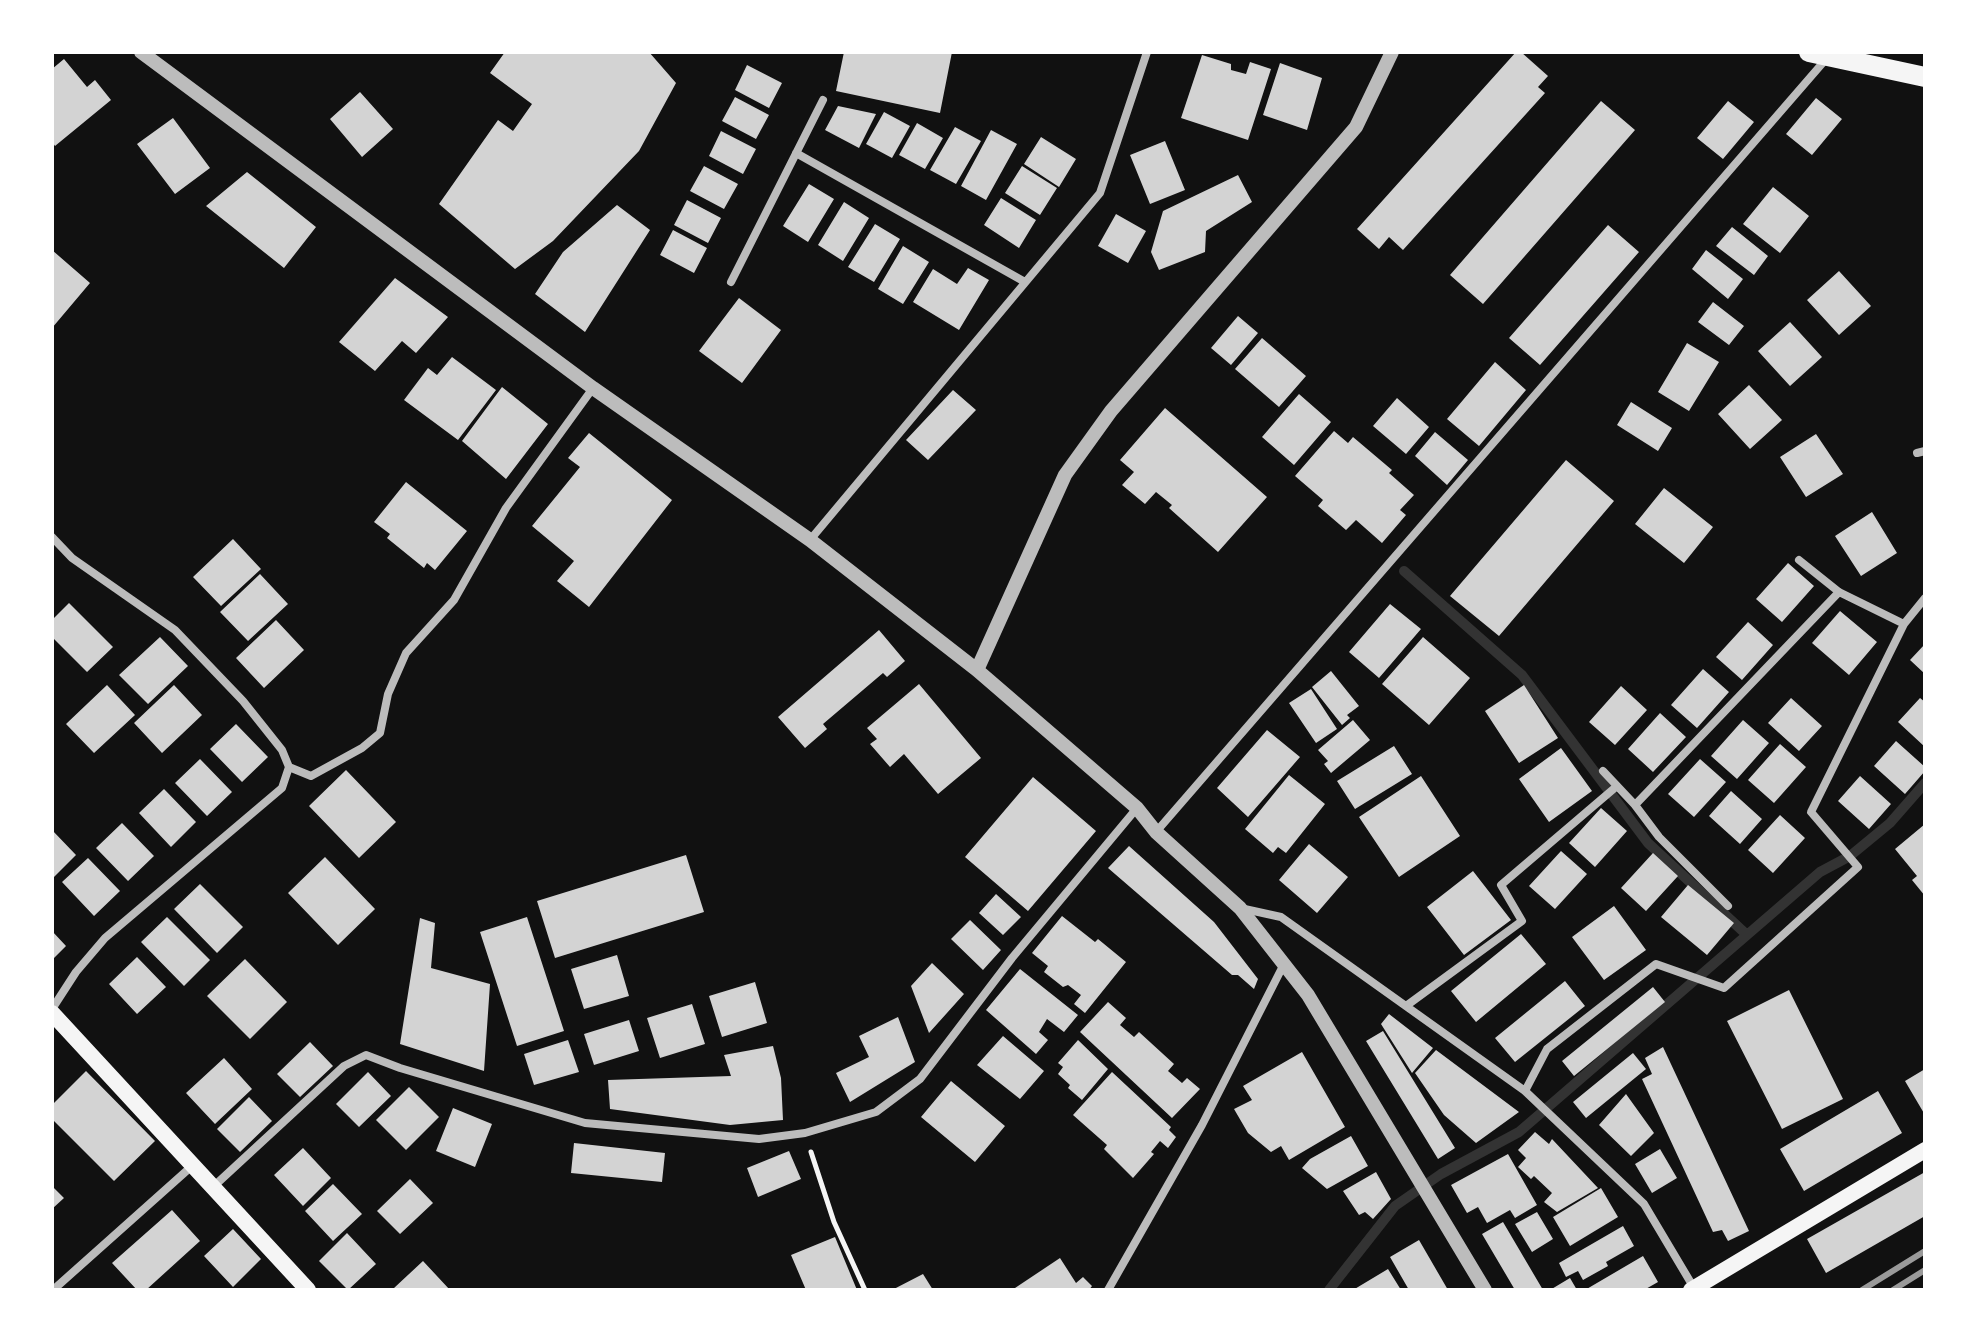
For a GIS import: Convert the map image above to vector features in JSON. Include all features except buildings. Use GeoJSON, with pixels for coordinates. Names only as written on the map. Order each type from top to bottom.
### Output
{"type":"FeatureCollection","features":[{"type":"Feature","properties":{"kind":"main road"},"geometry":{"type":"LineString","coordinates":[[1823,53],[1925,77]]}},
{"type":"Feature","properties":{"kind":"main road"},"geometry":{"type":"LineString","coordinates":[[52,1011],[308,1290]]}},
{"type":"Feature","properties":{"kind":"main road"},"geometry":{"type":"LineString","coordinates":[[1693,1289],[1925,1150]]}},
{"type":"Feature","properties":{"kind":"street"},"geometry":{"type":"LineString","coordinates":[[141,52],[593,388],[810,540],[977,670],[1137,808],[1156,832],[1240,908],[1308,995],[1485,1290]]}},
{"type":"Feature","properties":{"kind":"street"},"geometry":{"type":"LineString","coordinates":[[810,540],[1100,193],[1147,52]]}},
{"type":"Feature","properties":{"kind":"street"},"geometry":{"type":"LineString","coordinates":[[977,670],[1065,475],[1111,411],[1356,127],[1392,52]]}},
{"type":"Feature","properties":{"kind":"street"},"geometry":{"type":"LineString","coordinates":[[1156,832],[1823,53]]}},
{"type":"Feature","properties":{"kind":"street"},"geometry":{"type":"LineString","coordinates":[[731,282],[823,100]]}},
{"type":"Feature","properties":{"kind":"street"},"geometry":{"type":"LineString","coordinates":[[796,153],[1025,282]]}},
{"type":"Feature","properties":{"kind":"street"},"geometry":{"type":"LineString","coordinates":[[289,767],[311,776],[362,748],[380,733],[388,694],[406,653],[454,600],[506,508],[593,388]]}},
{"type":"Feature","properties":{"kind":"street"},"geometry":{"type":"LineString","coordinates":[[52,537],[72,558],[185,640],[243,701],[282,750],[289,767],[282,788],[105,938],[76,972],[52,1011]]}},
{"type":"Feature","properties":{"kind":"street"},"geometry":{"type":"LineString","coordinates":[[1799,560],[1839,592],[1904,624]]}},
{"type":"Feature","properties":{"kind":"street"},"geometry":{"type":"LineString","coordinates":[[1635,805],[1839,592]]}},
{"type":"Feature","properties":{"kind":"street"},"geometry":{"type":"LineString","coordinates":[[1525,1091],[1547,1049],[1656,964],[1724,988],[1858,867],[1811,812],[1904,624],[1925,598]]}},
{"type":"Feature","properties":{"kind":"street"},"geometry":{"type":"LineString","coordinates":[[1603,771],[1635,805],[1659,837],[1728,906]]}},
{"type":"Feature","properties":{"kind":"street"},"geometry":{"type":"LineString","coordinates":[[1406,1006],[1522,921],[1501,885],[1617,786]]}},
{"type":"Feature","properties":{"kind":"street"},"geometry":{"type":"LineString","coordinates":[[212,1187],[344,1066],[366,1055],[585,1123],[759,1139],[805,1133],[876,1112],[920,1079],[1012,958],[1137,808]]}},
{"type":"Feature","properties":{"kind":"street"},"geometry":{"type":"LineString","coordinates":[[1240,908],[1281,917],[1525,1091],[1644,1204],[1693,1289]]}},
{"type":"Feature","properties":{"kind":"street"},"geometry":{"type":"LineString","coordinates":[[1108,1290],[1202,1125],[1284,964]]}},
{"type":"Feature","properties":{"kind":"street"},"geometry":{"type":"LineString","coordinates":[[53,1290],[192,1166]]}},
{"type":"Feature","properties":{"kind":"path"},"geometry":{"type":"LineString","coordinates":[[805,1133],[834,1222],[865,1290]]}},
{"type":"Feature","properties":{"kind":"waterway"},"geometry":{"type":"LineString","coordinates":[[1329,1290],[1395,1206],[1441,1174],[1519,1132],[1747,935],[1648,843],[1522,675],[1404,571]]}},
{"type":"Feature","properties":{"kind":"waterway"},"geometry":{"type":"LineString","coordinates":[[1747,935],[1820,872],[1850,856],[1890,823],[1925,783]]}},
{"type":"Feature","properties":{"kind":"railway"},"geometry":{"type":"LineString","coordinates":[[1862,1290],[1925,1251]]}},
{"type":"Feature","properties":{"kind":"railway"},"geometry":{"type":"LineString","coordinates":[[1893,1290],[1925,1270]]}}]}
